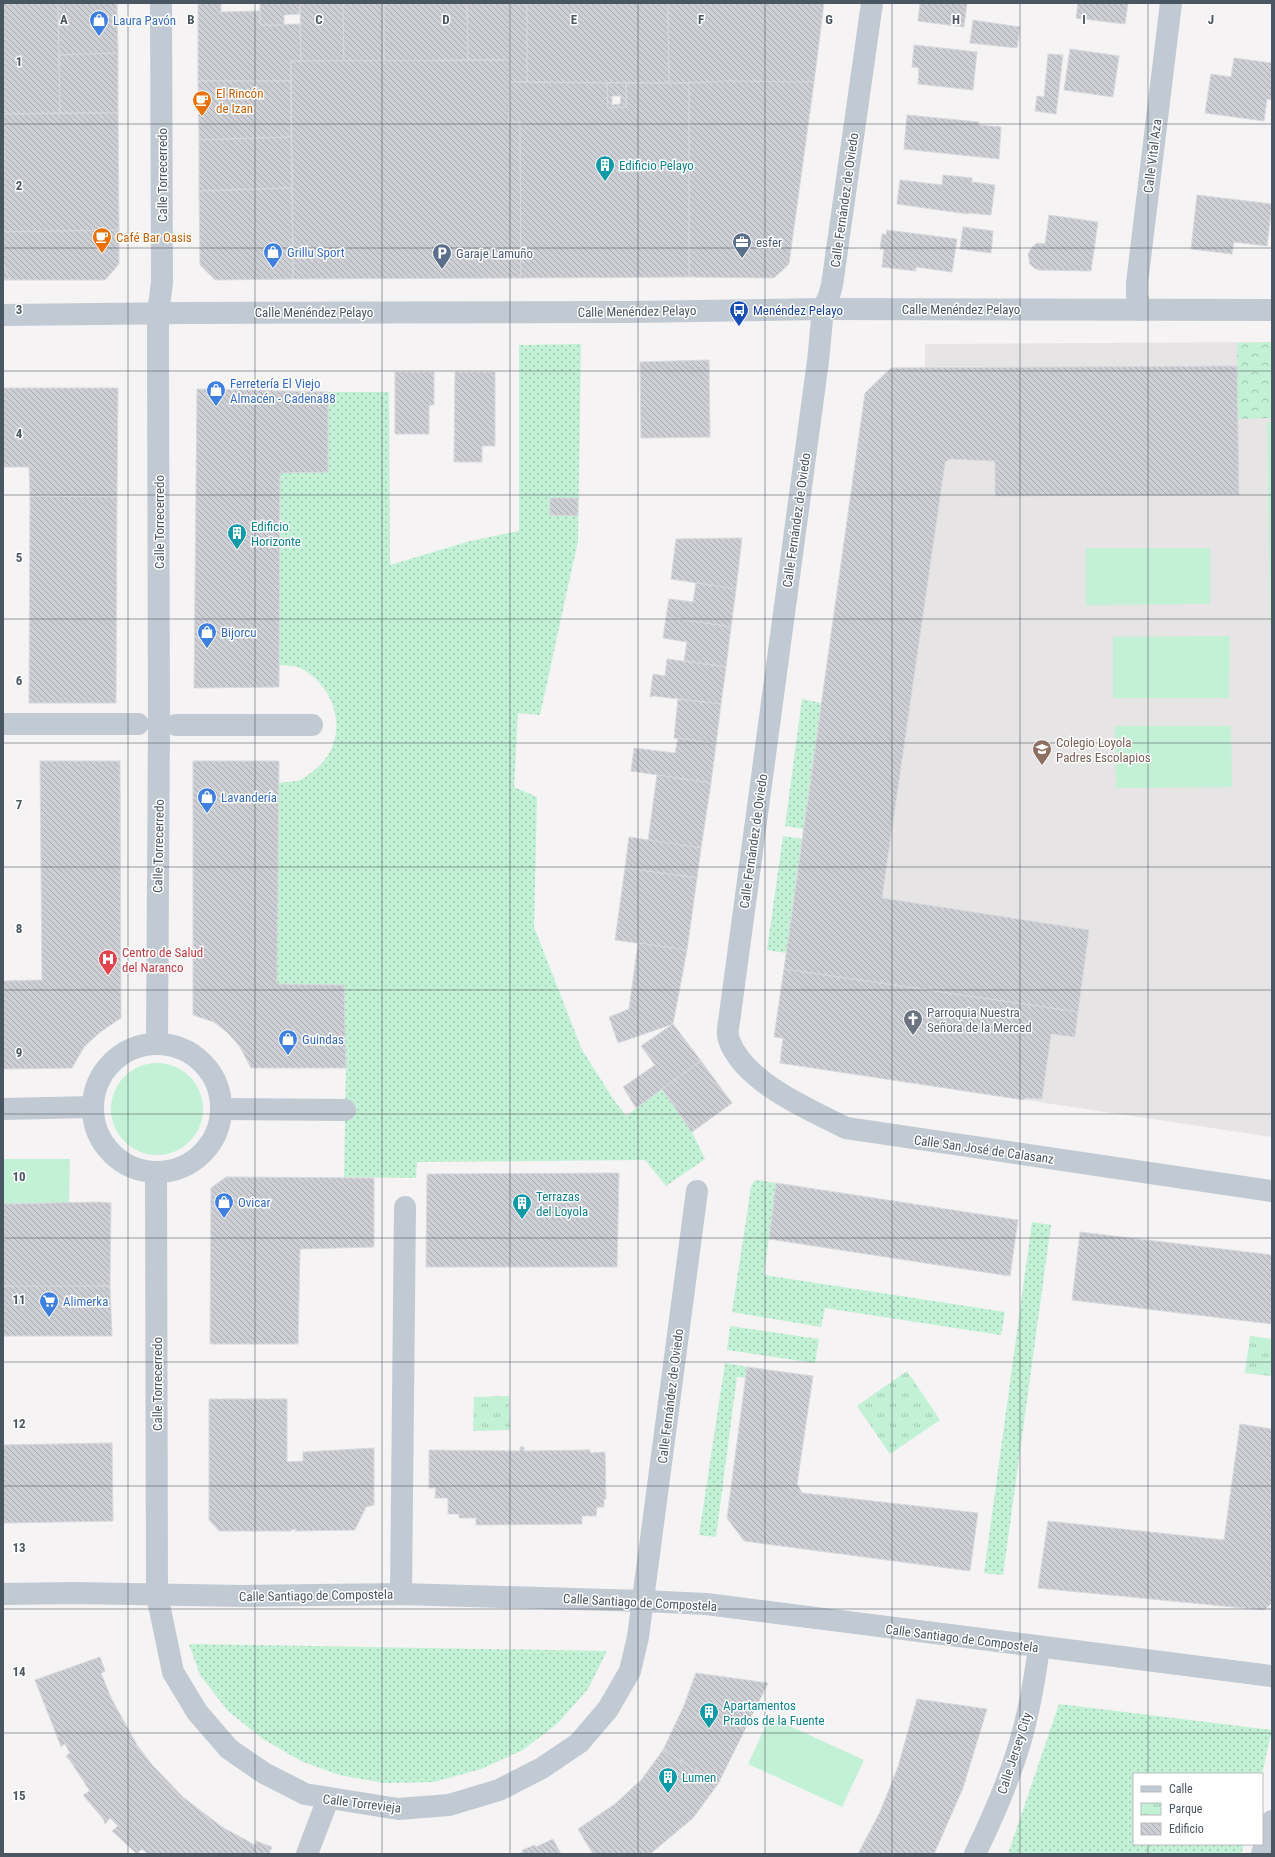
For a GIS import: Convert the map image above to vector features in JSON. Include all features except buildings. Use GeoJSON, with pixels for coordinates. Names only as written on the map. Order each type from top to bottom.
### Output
{"type":"FeatureCollection","features":[{"type":"Feature","properties":{"kind":"street","name":"Calle Torrecerredo"},"geometry":{"type":"LineString","coordinates":[[157,1042],[159,733],[158,314],[162,282],[161,3]]}},
{"type":"Feature","properties":{"kind":"street","name":"Calle Fernández de Oviedo"},"geometry":{"type":"LineString","coordinates":[[728,1038],[817,367],[823,309],[832,285],[872,3]]}},
{"type":"Feature","properties":{"kind":"street","name":"Calle Vital Aza"},"geometry":{"type":"LineString","coordinates":[[1141,310],[1137,296],[1137,283],[1171,3]]}},
{"type":"Feature","properties":{"kind":"street","name":"Calle Menéndez Pelayo"},"geometry":{"type":"LineString","coordinates":[[3,315],[631,312],[823,309],[1272,310]]}},
{"type":"Feature","properties":{"kind":"street"},"geometry":{"type":"LineString","coordinates":[[3,724],[138,724]]}},
{"type":"Feature","properties":{"kind":"street"},"geometry":{"type":"LineString","coordinates":[[176,725],[312,725]]}},
{"type":"Feature","properties":{"kind":"street","name":"Calle San José de Calasanz"},"geometry":{"type":"LineString","coordinates":[[728,1038],[739,1058],[760,1079],[784,1095],[846,1128],[1272,1191]]}},
{"type":"Feature","properties":{"kind":"street"},"geometry":{"type":"LineString","coordinates":[[157,1042],[177,1046],[196,1056],[210,1071],[219,1089],[222,1109],[218,1128],[208,1146],[194,1161],[176,1170],[156,1173],[136,1169],[118,1159],[104,1145],[95,1127],[92,1107],[95,1088],[104,1070],[119,1055],[137,1046],[157,1042]]}},
{"type":"Feature","properties":{"kind":"street"},"geometry":{"type":"LineString","coordinates":[[3,1109],[92,1107]]}},
{"type":"Feature","properties":{"kind":"street"},"geometry":{"type":"LineString","coordinates":[[222,1109],[345,1110]]}},
{"type":"Feature","properties":{"kind":"street","name":"Calle Torrecerredo"},"geometry":{"type":"LineString","coordinates":[[156,1173],[156,1595]]}},
{"type":"Feature","properties":{"kind":"street","name":"Calle Fernández de Oviedo"},"geometry":{"type":"LineString","coordinates":[[643,1601],[697,1191]]}},
{"type":"Feature","properties":{"kind":"street"},"geometry":{"type":"LineString","coordinates":[[401,1594],[405,1207]]}},
{"type":"Feature","properties":{"kind":"street","name":"Calle Santiago de Compostela"},"geometry":{"type":"LineString","coordinates":[[3,1594],[244,1596],[401,1594],[706,1604],[1039,1648],[1272,1676]]}},
{"type":"Feature","properties":{"kind":"street","name":"Calle Torrevieja"},"geometry":{"type":"LineString","coordinates":[[156,1595],[173,1672],[197,1712],[228,1749],[258,1769],[304,1794],[398,1809],[448,1804],[499,1790],[542,1768],[579,1743],[608,1709],[630,1671],[638,1637],[643,1601]]}},
{"type":"Feature","properties":{"kind":"street","name":"Calle Jersey City"},"geometry":{"type":"LineString","coordinates":[[975,1854],[1002,1794],[1016,1755],[1028,1712],[1039,1648]]}},
{"type":"Feature","properties":{"kind":"street"},"geometry":{"type":"LineString","coordinates":[[307,1854],[328,1799]]}},
{"type":"Feature","properties":{"kind":"street"},"geometry":{"type":"LineString","coordinates":[[1262,1854],[1272,1821]]}},
{"type":"Feature","properties":{"kind":"shaded area","name":"Colegio Loyola Padres Escolapios"},"geometry":{"type":"Polygon","coordinates":[[[1272,342],[1272,1137],[780,1063],[783,1039],[774,1037],[865,393],[891,368],[925,368],[925,344],[1272,342]]]}},
{"type":"Feature","properties":{"kind":"green space"},"geometry":{"type":"Polygon","coordinates":[[[1272,342],[1272,418],[1238,419],[1237,343],[1272,342]]]}},
{"type":"Feature","properties":{"kind":"green space"},"geometry":{"type":"Polygon","coordinates":[[[581,344],[578,541],[540,715],[518,713],[514,787],[537,797],[534,927],[582,1050],[626,1116],[662,1089],[692,1132],[705,1159],[666,1186],[645,1160],[417,1162],[416,1178],[344,1177],[346,1068],[344,985],[277,984],[278,783],[300,780],[310,774],[322,763],[330,751],[335,738],[336,725],[335,711],[330,698],[322,686],[312,676],[298,667],[279,665],[280,473],[328,472],[328,392],[389,392],[390,565],[470,541],[519,531],[519,345],[581,344]]]}},
{"type":"Feature","properties":{"kind":"green space"},"geometry":{"type":"Polygon","coordinates":[[[1267,422],[1272,422],[1272,623],[1270,623],[1267,422]]]}},
{"type":"Feature","properties":{"kind":"green space"},"geometry":{"type":"Polygon","coordinates":[[[1086,548],[1210,548],[1210,604],[1086,605],[1086,548]]]}},
{"type":"Feature","properties":{"kind":"green space"},"geometry":{"type":"Polygon","coordinates":[[[1230,636],[1229,698],[1113,698],[1113,637],[1230,636]]]}},
{"type":"Feature","properties":{"kind":"green space"},"geometry":{"type":"Polygon","coordinates":[[[802,699],[821,703],[804,829],[785,826],[802,699]]]}},
{"type":"Feature","properties":{"kind":"green space"},"geometry":{"type":"Polygon","coordinates":[[[1115,726],[1231,726],[1232,787],[1116,788],[1115,726]]]}},
{"type":"Feature","properties":{"kind":"green space"},"geometry":{"type":"Polygon","coordinates":[[[783,836],[802,839],[786,953],[767,950],[783,836]]]}},
{"type":"Feature","properties":{"kind":"green space"},"geometry":{"type":"Polygon","coordinates":[[[157,1063],[175,1067],[189,1077],[199,1091],[203,1109],[199,1127],[189,1141],[175,1151],[157,1155],[139,1151],[125,1141],[115,1127],[111,1109],[115,1091],[125,1077],[139,1067],[157,1063]]]}},
{"type":"Feature","properties":{"kind":"green space"},"geometry":{"type":"Polygon","coordinates":[[[3,1159],[70,1159],[69,1203],[3,1204],[3,1159]]]}},
{"type":"Feature","properties":{"kind":"green space"},"geometry":{"type":"Polygon","coordinates":[[[757,1180],[776,1183],[764,1275],[1005,1312],[1001,1335],[825,1308],[821,1327],[732,1312],[751,1187],[754,1181],[757,1180]]]}},
{"type":"Feature","properties":{"kind":"green space"},"geometry":{"type":"Polygon","coordinates":[[[1032,1222],[1051,1225],[1003,1575],[984,1573],[1032,1222]]]}},
{"type":"Feature","properties":{"kind":"green space"},"geometry":{"type":"Polygon","coordinates":[[[730,1326],[819,1339],[815,1363],[727,1350],[730,1326]]]}},
{"type":"Feature","properties":{"kind":"green space"},"geometry":{"type":"Polygon","coordinates":[[[1250,1336],[1272,1339],[1272,1376],[1245,1373],[1250,1336]]]}},
{"type":"Feature","properties":{"kind":"green space"},"geometry":{"type":"Polygon","coordinates":[[[725,1363],[747,1367],[746,1378],[737,1377],[716,1537],[699,1535],[725,1363]]]}},
{"type":"Feature","properties":{"kind":"green space"},"geometry":{"type":"Polygon","coordinates":[[[907,1371],[940,1420],[890,1454],[857,1406],[907,1371]]]}},
{"type":"Feature","properties":{"kind":"green space"},"geometry":{"type":"Polygon","coordinates":[[[509,1396],[510,1430],[473,1431],[474,1397],[509,1396]]]}},
{"type":"Feature","properties":{"kind":"green space"},"geometry":{"type":"Polygon","coordinates":[[[189,1644],[607,1651],[588,1689],[558,1723],[523,1750],[481,1769],[434,1782],[384,1783],[339,1775],[301,1761],[263,1739],[228,1711],[200,1675],[189,1644]]]}},
{"type":"Feature","properties":{"kind":"green space"},"geometry":{"type":"Polygon","coordinates":[[[1059,1704],[1272,1730],[1262,1773],[1133,1773],[1133,1845],[1244,1845],[1241,1854],[1008,1854],[1059,1704]]]}},
{"type":"Feature","properties":{"kind":"green space"},"geometry":{"type":"Polygon","coordinates":[[[770,1717],[864,1760],[842,1807],[748,1764],[770,1717]]]}},
{"type":"Feature","properties":{"kind":"place","name":"Laura Pavón"},"geometry":{"type":"Point","coordinates":[99,37]}},
{"type":"Feature","properties":{"kind":"place","name":"El Rincón de Izan"},"geometry":{"type":"Point","coordinates":[202,117]}},
{"type":"Feature","properties":{"kind":"place","name":"Edificio Pelayo"},"geometry":{"type":"Point","coordinates":[605,182]}},
{"type":"Feature","properties":{"kind":"place","name":"Café Bar Oasis"},"geometry":{"type":"Point","coordinates":[102,254]}},
{"type":"Feature","properties":{"kind":"place","name":"esfer"},"geometry":{"type":"Point","coordinates":[742,259]}},
{"type":"Feature","properties":{"kind":"place","name":"Grillu Sport"},"geometry":{"type":"Point","coordinates":[273,269]}},
{"type":"Feature","properties":{"kind":"place","name":"Garaje Lamuño"},"geometry":{"type":"Point","coordinates":[442,270]}},
{"type":"Feature","properties":{"kind":"place","name":"Menéndez Pelayo"},"geometry":{"type":"Point","coordinates":[739,327]}},
{"type":"Feature","properties":{"kind":"place","name":"Ferretería El Viejo Almacén - Cadena88"},"geometry":{"type":"Point","coordinates":[216,407]}},
{"type":"Feature","properties":{"kind":"place","name":"Edificio Horizonte"},"geometry":{"type":"Point","coordinates":[237,550]}},
{"type":"Feature","properties":{"kind":"place","name":"Bijorcu"},"geometry":{"type":"Point","coordinates":[207,649]}},
{"type":"Feature","properties":{"kind":"place","name":"Colegio Loyola Padres Escolapios"},"geometry":{"type":"Point","coordinates":[1042,766]}},
{"type":"Feature","properties":{"kind":"place","name":"Lavandería"},"geometry":{"type":"Point","coordinates":[207,814]}},
{"type":"Feature","properties":{"kind":"place","name":"Centro de Salud del Naranco"},"geometry":{"type":"Point","coordinates":[108,976]}},
{"type":"Feature","properties":{"kind":"place","name":"Parroquia Nuestra Señora de la Merced"},"geometry":{"type":"Point","coordinates":[913,1036]}},
{"type":"Feature","properties":{"kind":"place","name":"Guindas"},"geometry":{"type":"Point","coordinates":[288,1056]}},
{"type":"Feature","properties":{"kind":"place","name":"Ovicar"},"geometry":{"type":"Point","coordinates":[224,1219]}},
{"type":"Feature","properties":{"kind":"place","name":"Terrazas del Loyola"},"geometry":{"type":"Point","coordinates":[522,1220]}},
{"type":"Feature","properties":{"kind":"place","name":"Alimerka"},"geometry":{"type":"Point","coordinates":[49,1318]}},
{"type":"Feature","properties":{"kind":"place","name":"Apartamentos Prados de la Fuente"},"geometry":{"type":"Point","coordinates":[709,1729]}},
{"type":"Feature","properties":{"kind":"place","name":"Lumen"},"geometry":{"type":"Point","coordinates":[668,1794]}}]}
